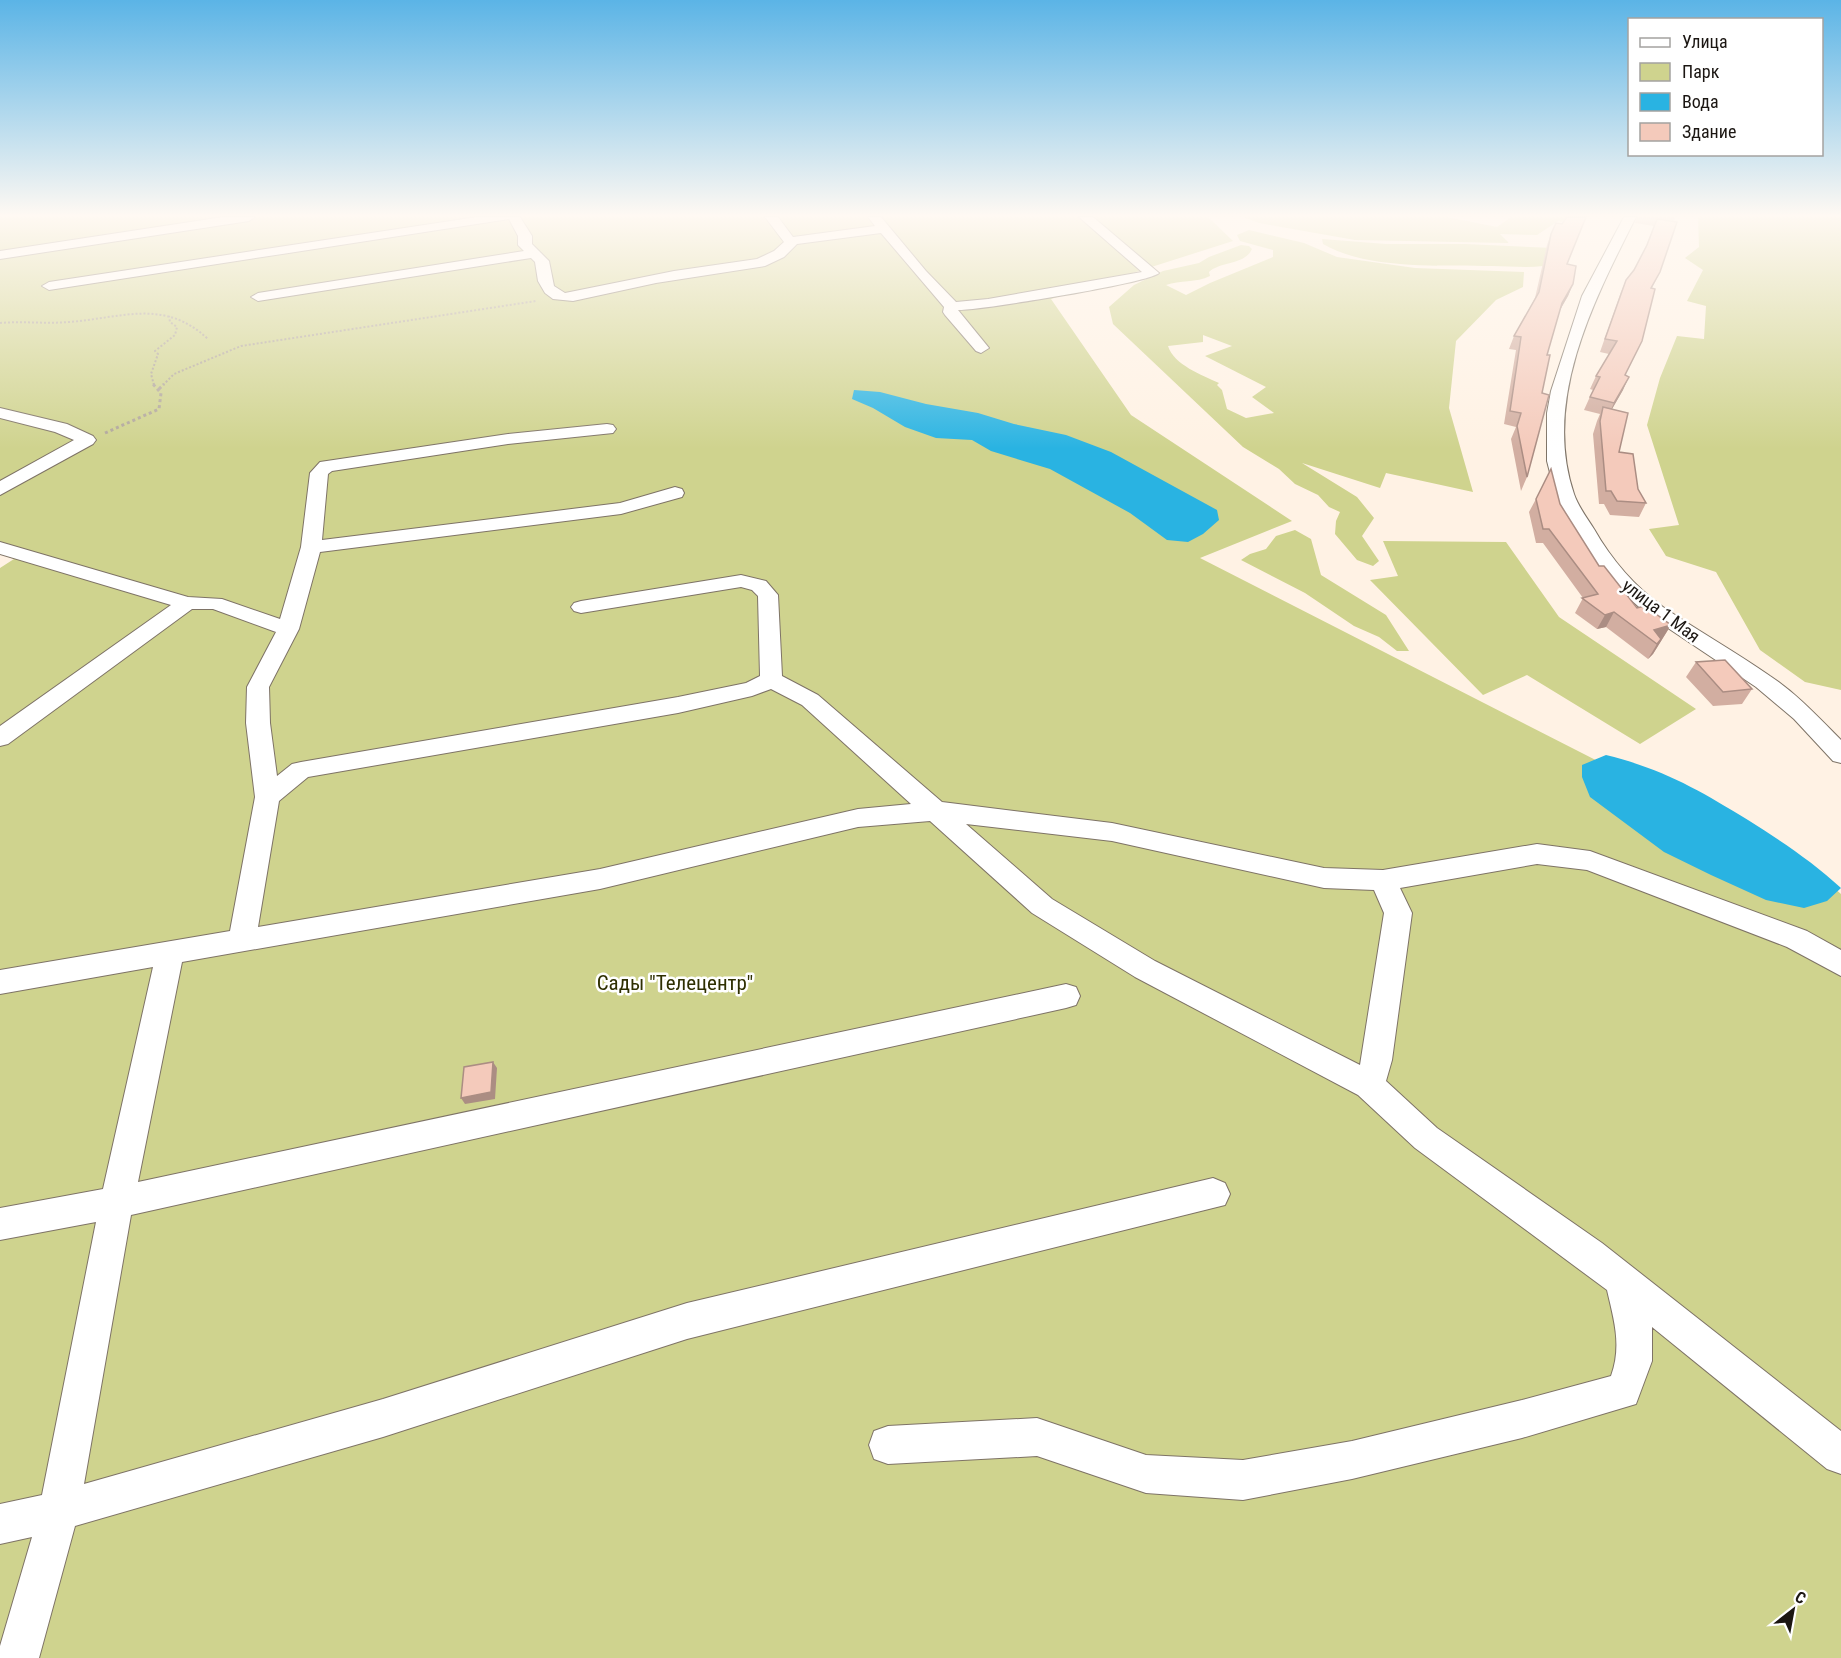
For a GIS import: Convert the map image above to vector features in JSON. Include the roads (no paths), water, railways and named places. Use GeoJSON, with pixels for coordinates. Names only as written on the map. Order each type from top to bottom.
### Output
{"type":"FeatureCollection","features":[{"type":"Feature","properties":{"kind":"street"},"geometry":{"type":"LineString","coordinates":[[258,297],[274,294]]}},
{"type":"Feature","properties":{"kind":"street"},"geometry":{"type":"LineString","coordinates":[[555,294],[570,297],[581,294]]}},
{"type":"Feature","properties":{"kind":"street"},"geometry":{"type":"LineString","coordinates":[[939,294],[952,306],[972,306],[1032,294]]}},
{"type":"Feature","properties":{"kind":"street","name":"улица 1 Мая"},"geometry":{"type":"LineString","coordinates":[[1590,294],[1559,391],[1555,413],[1556,461],[1565,496],[1595,549],[1620,580],[1654,610],[1764,682],[1802,714],[1841,755]]}},
{"type":"Feature","properties":{"kind":"street"},"geometry":{"type":"LineString","coordinates":[[952,306],[950,312],[981,348]]}},
{"type":"Feature","properties":{"kind":"street"},"geometry":{"type":"LineString","coordinates":[[0,413],[61,428],[87,440],[0,489]]}},
{"type":"Feature","properties":{"kind":"street"},"geometry":{"type":"LineString","coordinates":[[242,941],[267,797],[258,723],[258,687],[288,629],[311,547],[319,473],[326,466],[507,439],[607,429]]}},
{"type":"Feature","properties":{"kind":"street"},"geometry":{"type":"LineString","coordinates":[[311,547],[621,508],[675,493]]}},
{"type":"Feature","properties":{"kind":"street"},"geometry":{"type":"LineString","coordinates":[[0,548],[187,603],[215,603],[288,629]]}},
{"type":"Feature","properties":{"kind":"street"},"geometry":{"type":"LineString","coordinates":[[581,607],[741,581],[759,585],[768,595],[771,680]]}},
{"type":"Feature","properties":{"kind":"street"},"geometry":{"type":"LineString","coordinates":[[0,738],[187,603]]}},
{"type":"Feature","properties":{"kind":"street"},"geometry":{"type":"LineString","coordinates":[[267,797],[301,770],[678,705],[752,689],[771,680]]}},
{"type":"Feature","properties":{"kind":"street"},"geometry":{"type":"LineString","coordinates":[[771,680],[810,700],[1042,906],[1145,969],[1369,1084],[1426,1138],[1590,1255],[1841,1455]]}},
{"type":"Feature","properties":{"kind":"street"},"geometry":{"type":"LineString","coordinates":[[0,982],[600,879],[858,818],[937,811],[1112,832],[1324,878],[1383,880],[1537,854],[1590,861],[1797,939],[1841,964]]}},
{"type":"Feature","properties":{"kind":"street"},"geometry":{"type":"LineString","coordinates":[[1369,1084],[1377,1060],[1398,914],[1383,880]]}},
{"type":"Feature","properties":{"kind":"street"},"geometry":{"type":"LineString","coordinates":[[18,1658],[59,1511],[117,1202],[170,954]]}},
{"type":"Feature","properties":{"kind":"street"},"geometry":{"type":"LineString","coordinates":[[0,1224],[117,1202],[1066,996]]}},
{"type":"Feature","properties":{"kind":"street"},"geometry":{"type":"LineString","coordinates":[[0,1524],[59,1511],[383,1418],[687,1321],[1213,1194]]}},
{"type":"Feature","properties":{"kind":"street"},"geometry":{"type":"LineString","coordinates":[[888,1445],[1037,1437],[1146,1474],[1243,1480],[1352,1460],[1522,1419],[1623,1391],[1634,1368],[1637,1341],[1622,1282]]}},
{"type":"Feature","properties":{"kind":"water"},"geometry":{"type":"Polygon","coordinates":[[[854,390],[880,392],[1066,435],[1111,452],[1217,510],[1219,520],[1203,534],[1188,542],[1167,540],[1130,513],[1050,469],[991,451],[972,440],[936,438],[905,427],[873,408],[852,399],[854,390]]]}},
{"type":"Feature","properties":{"kind":"water"},"geometry":{"type":"Polygon","coordinates":[[[1606,755],[1663,774],[1713,799],[1785,844],[1841,888],[1827,901],[1804,908],[1766,900],[1664,852],[1590,797],[1582,777],[1582,765],[1606,755]]]}},
{"type":"Feature","properties":{"kind":"park label","name":"Сады \"Телецентр\""},"geometry":{"type":"Point","coordinates":[675,983]}}]}
